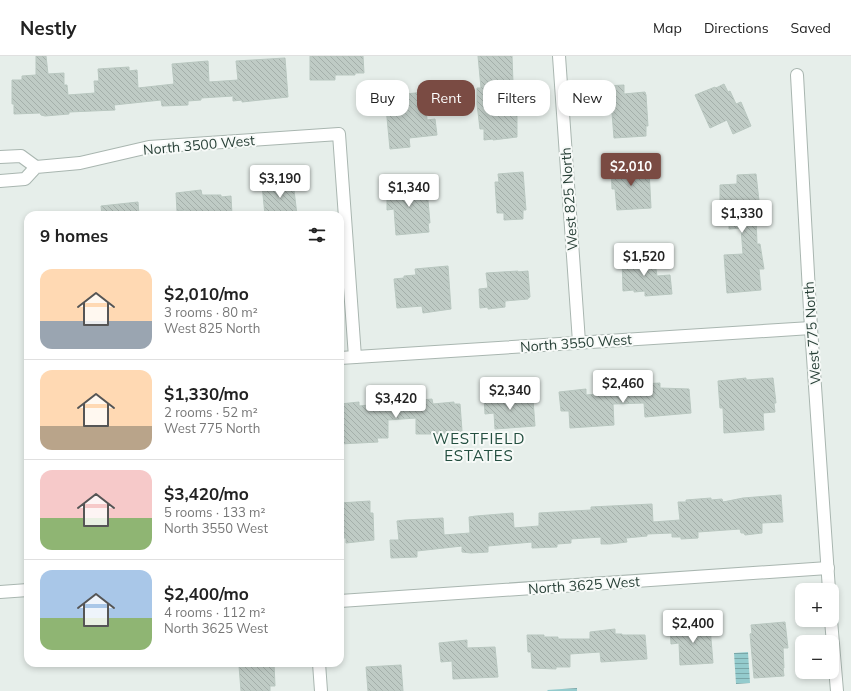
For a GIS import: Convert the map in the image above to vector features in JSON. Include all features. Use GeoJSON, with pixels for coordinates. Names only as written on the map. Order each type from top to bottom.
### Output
{"type":"FeatureCollection","features":[{"type":"Feature","properties":{"kind":"street","name":"West 825 North"},"geometry":{"type":"LineString","coordinates":[[559,56],[579,342]]}},
{"type":"Feature","properties":{"kind":"street","name":"West 775 North"},"geometry":{"type":"LineString","coordinates":[[796,75],[811,328],[829,583]]}},
{"type":"Feature","properties":{"kind":"street","name":"North 3500 West"},"geometry":{"type":"LineString","coordinates":[[36,167],[80,163],[149,147],[339,134],[355,357]]}},
{"type":"Feature","properties":{"kind":"street"},"geometry":{"type":"LineString","coordinates":[[0,157],[21,156],[36,167],[25,179],[0,180]]}},
{"type":"Feature","properties":{"kind":"street","name":"North 3550 West"},"geometry":{"type":"LineString","coordinates":[[344,358],[811,328]]}},
{"type":"Feature","properties":{"kind":"street","name":"North 3625 West"},"geometry":{"type":"LineString","coordinates":[[344,601],[828,568]]}},
{"type":"Feature","properties":{"kind":"street"},"geometry":{"type":"LineString","coordinates":[[0,592],[24,590]]}},
{"type":"Feature","properties":{"kind":"street"},"geometry":{"type":"LineString","coordinates":[[831,627],[836,691]]}},
{"type":"Feature","properties":{"kind":"street"},"geometry":{"type":"LineString","coordinates":[[319,667],[321,691]]}},
{"type":"Feature","properties":{"kind":"water"},"geometry":{"type":"Polygon","coordinates":[[[748,652],[750,683],[736,684],[734,653],[748,652]]]}},
{"type":"Feature","properties":{"kind":"water"},"geometry":{"type":"Polygon","coordinates":[[[577,688],[577,691],[547,690],[577,688]]]}},
{"type":"Feature","properties":{"kind":"building"},"geometry":{"type":"Polygon","coordinates":[[[36,56],[46,56],[48,74],[64,73],[64,85],[67,85],[68,95],[95,93],[94,81],[99,81],[98,69],[129,67],[129,71],[137,70],[138,88],[174,84],[172,64],[208,61],[209,82],[238,80],[236,61],[285,58],[288,97],[242,102],[242,100],[233,101],[233,96],[201,98],[201,100],[188,101],[188,105],[162,106],[161,100],[114,105],[115,110],[69,112],[69,114],[45,116],[41,115],[40,113],[14,114],[14,104],[12,104],[12,80],[22,80],[22,76],[36,75],[36,56]]]}},
{"type":"Feature","properties":{"kind":"building"},"geometry":{"type":"Polygon","coordinates":[[[310,56],[363,56],[364,73],[355,73],[355,75],[335,75],[335,80],[310,80],[310,56]]]}},
{"type":"Feature","properties":{"kind":"building"},"geometry":{"type":"Polygon","coordinates":[[[478,56],[512,56],[513,80],[483,80],[483,116],[517,116],[517,137],[484,140],[484,129],[480,129],[477,104],[477,88],[481,88],[478,56]]]}},
{"type":"Feature","properties":{"kind":"building"},"geometry":{"type":"Polygon","coordinates":[[[724,84],[728,92],[730,91],[736,104],[741,102],[751,126],[733,134],[727,120],[710,128],[695,95],[724,84]]]}},
{"type":"Feature","properties":{"kind":"building"},"geometry":{"type":"Polygon","coordinates":[[[616,85],[624,85],[624,94],[645,92],[648,126],[646,126],[646,136],[614,138],[612,116],[616,116],[616,85]]]}},
{"type":"Feature","properties":{"kind":"building"},"geometry":{"type":"Polygon","coordinates":[[[417,93],[417,116],[427,116],[427,120],[435,119],[437,135],[409,138],[410,147],[390,149],[387,116],[409,116],[409,94],[417,93]]]}},
{"type":"Feature","properties":{"kind":"building"},"geometry":{"type":"Polygon","coordinates":[[[629,162],[629,171],[649,170],[651,208],[617,210],[615,189],[612,189],[611,163],[629,162]]]}},
{"type":"Feature","properties":{"kind":"building"},"geometry":{"type":"Polygon","coordinates":[[[523,172],[526,210],[523,210],[523,219],[504,220],[504,213],[497,213],[495,182],[499,182],[498,174],[523,172]]]}},
{"type":"Feature","properties":{"kind":"building"},"geometry":{"type":"Polygon","coordinates":[[[756,174],[759,201],[756,201],[757,244],[760,244],[764,269],[759,269],[761,290],[727,293],[724,255],[743,254],[741,228],[729,229],[729,219],[720,220],[720,185],[737,184],[737,175],[756,174]]]}},
{"type":"Feature","properties":{"kind":"building"},"geometry":{"type":"Polygon","coordinates":[[[413,181],[414,190],[427,189],[430,223],[428,223],[429,232],[396,235],[394,209],[387,210],[387,183],[413,181]]]}},
{"type":"Feature","properties":{"kind":"building"},"geometry":{"type":"Polygon","coordinates":[[[293,182],[297,211],[265,211],[262,185],[293,182]]]}},
{"type":"Feature","properties":{"kind":"building"},"geometry":{"type":"Polygon","coordinates":[[[201,190],[202,195],[221,195],[221,197],[231,196],[232,211],[177,211],[176,193],[201,190]]]}},
{"type":"Feature","properties":{"kind":"building"},"geometry":{"type":"Polygon","coordinates":[[[138,202],[139,211],[102,211],[101,206],[138,202]]]}},
{"type":"Feature","properties":{"kind":"building"},"geometry":{"type":"Polygon","coordinates":[[[639,256],[639,258],[654,256],[657,276],[670,275],[672,294],[645,296],[645,291],[623,291],[622,257],[639,256]]]}},
{"type":"Feature","properties":{"kind":"building"},"geometry":{"type":"Polygon","coordinates":[[[448,266],[451,309],[423,313],[422,306],[397,308],[394,279],[416,275],[415,269],[448,266]]]}},
{"type":"Feature","properties":{"kind":"building"},"geometry":{"type":"Polygon","coordinates":[[[528,271],[530,297],[528,299],[505,301],[505,307],[488,309],[488,307],[480,308],[479,289],[488,288],[486,273],[528,271]]]}},
{"type":"Feature","properties":{"kind":"building"},"geometry":{"type":"Polygon","coordinates":[[[746,378],[746,380],[773,378],[776,403],[774,403],[775,412],[763,413],[764,430],[724,433],[723,408],[720,408],[718,381],[746,378]]]}},
{"type":"Feature","properties":{"kind":"building"},"geometry":{"type":"Polygon","coordinates":[[[660,383],[660,388],[689,389],[691,413],[645,417],[644,403],[613,404],[614,425],[570,428],[569,411],[561,411],[559,392],[586,389],[586,395],[635,391],[634,386],[660,383]]]}},
{"type":"Feature","properties":{"kind":"building"},"geometry":{"type":"Polygon","coordinates":[[[509,393],[509,396],[523,395],[523,398],[532,398],[535,426],[495,429],[494,413],[485,414],[484,396],[509,393]]]}},
{"type":"Feature","properties":{"kind":"building"},"geometry":{"type":"Polygon","coordinates":[[[432,399],[433,404],[454,402],[454,404],[460,404],[462,431],[437,434],[416,434],[416,418],[388,420],[388,438],[377,438],[378,442],[344,444],[344,404],[359,402],[359,406],[432,399]]]}},
{"type":"Feature","properties":{"kind":"building"},"geometry":{"type":"Polygon","coordinates":[[[781,495],[783,522],[762,523],[762,533],[745,535],[744,533],[741,533],[740,529],[698,532],[698,538],[681,539],[681,537],[672,537],[672,533],[647,534],[647,536],[626,538],[627,542],[610,544],[601,544],[601,537],[571,539],[571,543],[557,544],[557,547],[532,548],[532,542],[488,546],[488,552],[471,553],[462,552],[462,546],[417,551],[417,557],[391,558],[390,540],[399,540],[397,521],[443,518],[444,535],[470,533],[469,517],[513,513],[514,528],[539,526],[539,513],[591,510],[591,507],[652,504],[653,522],[680,520],[678,502],[686,502],[686,500],[711,498],[711,500],[722,499],[723,502],[743,498],[781,495]]]}},
{"type":"Feature","properties":{"kind":"building"},"geometry":{"type":"Polygon","coordinates":[[[370,501],[370,513],[373,513],[374,540],[346,543],[346,538],[344,538],[344,503],[370,501]]]}},
{"type":"Feature","properties":{"kind":"building"},"geometry":{"type":"Polygon","coordinates":[[[785,622],[788,648],[783,648],[784,676],[754,678],[750,634],[752,633],[751,625],[785,622]]]}},
{"type":"Feature","properties":{"kind":"building"},"geometry":{"type":"Polygon","coordinates":[[[696,624],[696,628],[710,627],[713,663],[680,665],[679,643],[671,644],[670,627],[696,624]]]}},
{"type":"Feature","properties":{"kind":"building"},"geometry":{"type":"Polygon","coordinates":[[[615,629],[615,634],[645,635],[647,659],[601,662],[600,652],[570,654],[570,667],[556,667],[556,669],[532,668],[531,652],[528,652],[527,635],[544,635],[544,637],[558,637],[558,639],[590,639],[590,632],[615,629]]]}},
{"type":"Feature","properties":{"kind":"building"},"geometry":{"type":"Polygon","coordinates":[[[467,640],[467,648],[495,647],[498,677],[453,679],[452,661],[441,662],[439,643],[467,640]]]}},
{"type":"Feature","properties":{"kind":"building"},"geometry":{"type":"Polygon","coordinates":[[[401,665],[403,691],[368,691],[366,667],[401,665]]]}},
{"type":"Feature","properties":{"kind":"building"},"geometry":{"type":"Polygon","coordinates":[[[239,667],[274,667],[275,686],[270,686],[270,691],[241,691],[239,667]]]}},
{"type":"Feature","properties":{"kind":"district","name":"WESTFIELD ESTATES"},"geometry":{"type":"Point","coordinates":[479,446]}}]}
